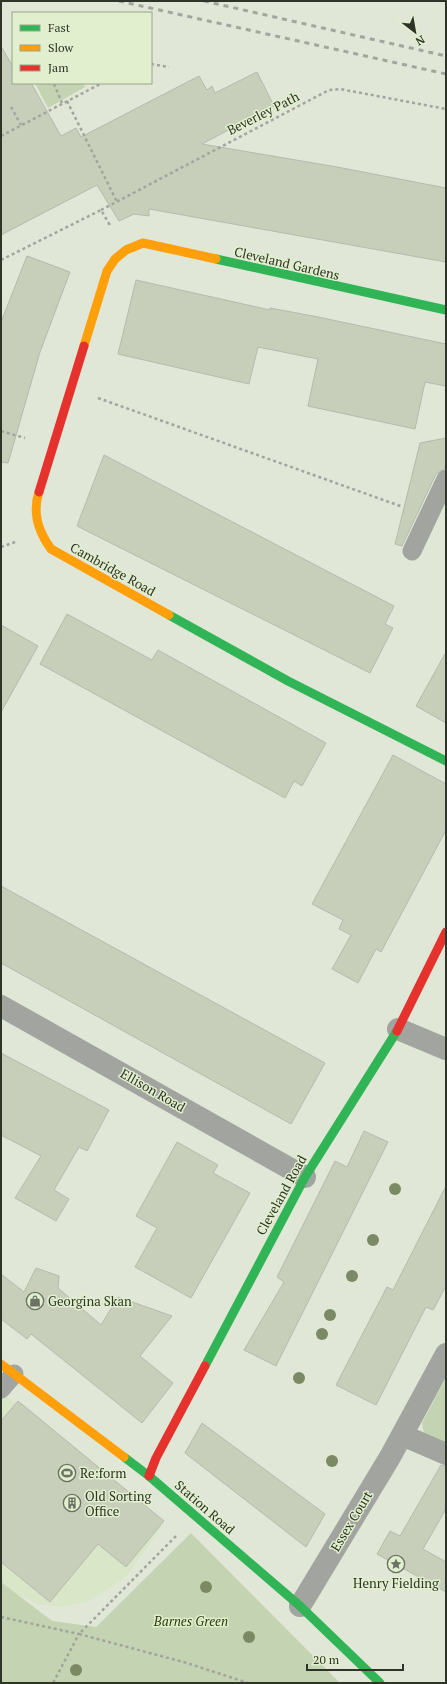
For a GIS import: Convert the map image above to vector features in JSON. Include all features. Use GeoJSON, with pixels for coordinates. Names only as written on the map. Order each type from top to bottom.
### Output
{"type":"FeatureCollection","features":[{"type":"Feature","properties":{"kind":"street","name":"Cleveland Gardens"},"geometry":{"type":"LineString","coordinates":[[124,250],[143,243],[446,310]]}},
{"type":"Feature","properties":{"kind":"street","name":"Cambridge Road"},"geometry":{"type":"LineString","coordinates":[[124,250],[108,268],[36,500],[35,516],[40,534],[51,549],[288,680],[446,761]]}},
{"type":"Feature","properties":{"kind":"street","name":"Cleveland Road"},"geometry":{"type":"LineString","coordinates":[[149,1476],[156,1458],[305,1176],[398,1029],[446,932]]}},
{"type":"Feature","properties":{"kind":"street","name":"Ellison Road"},"geometry":{"type":"LineString","coordinates":[[1,1006],[305,1176]]}},
{"type":"Feature","properties":{"kind":"street"},"geometry":{"type":"LineString","coordinates":[[398,1029],[446,1049]]}},
{"type":"Feature","properties":{"kind":"street","name":"Essex Court"},"geometry":{"type":"LineString","coordinates":[[300,1606],[402,1435],[446,1354]]}},
{"type":"Feature","properties":{"kind":"street","name":"Station Road"},"geometry":{"type":"LineString","coordinates":[[8,1369],[149,1476],[300,1606],[380,1683]]}},
{"type":"Feature","properties":{"kind":"street"},"geometry":{"type":"LineString","coordinates":[[402,1435],[446,1454]]}},
{"type":"Feature","properties":{"kind":"lane"},"geometry":{"type":"LineString","coordinates":[[412,550],[446,479]]}},
{"type":"Feature","properties":{"kind":"lane"},"geometry":{"type":"LineString","coordinates":[[1,1389],[8,1369]]}},
{"type":"Feature","properties":{"kind":"path"},"geometry":{"type":"LineString","coordinates":[[152,64],[169,67]]}},
{"type":"Feature","properties":{"kind":"path"},"geometry":{"type":"LineString","coordinates":[[55,84],[62,103]]}},
{"type":"Feature","properties":{"kind":"path"},"geometry":{"type":"LineString","coordinates":[[1,136],[100,84]]}},
{"type":"Feature","properties":{"kind":"path","name":"Beverley Path"},"geometry":{"type":"LineString","coordinates":[[1,260],[117,202],[329,90],[340,89],[446,109]]}},
{"type":"Feature","properties":{"kind":"path"},"geometry":{"type":"LineString","coordinates":[[67,101],[117,202]]}},
{"type":"Feature","properties":{"kind":"path"},"geometry":{"type":"LineString","coordinates":[[11,107],[21,125]]}},
{"type":"Feature","properties":{"kind":"path"},"geometry":{"type":"LineString","coordinates":[[101,210],[124,250]]}},
{"type":"Feature","properties":{"kind":"path"},"geometry":{"type":"LineString","coordinates":[[98,398],[428,516]]}},
{"type":"Feature","properties":{"kind":"path"},"geometry":{"type":"LineString","coordinates":[[53,1683],[79,1634],[195,1516]]}},
{"type":"Feature","properties":{"kind":"path"},"geometry":{"type":"LineString","coordinates":[[1,1617],[79,1634],[187,1663],[248,1683]]}},
{"type":"Feature","properties":{"kind":"shaded area","name":"Old Sorting Office"},"geometry":{"type":"Polygon","coordinates":[[[1,1392],[162,1526],[125,1578],[88,1602],[63,1607],[39,1604],[6,1589],[1,1585],[1,1392]]]}},
{"type":"Feature","properties":{"kind":"green space"},"geometry":{"type":"Polygon","coordinates":[[[36,84],[84,84],[85,87],[48,108],[36,84]]]}},
{"type":"Feature","properties":{"kind":"green space"},"geometry":{"type":"Polygon","coordinates":[[[446,1378],[446,1447],[424,1433],[422,1423],[446,1378]]]}},
{"type":"Feature","properties":{"kind":"green space","name":"Barnes Green"},"geometry":{"type":"Polygon","coordinates":[[[191,1533],[340,1683],[1,1683],[1,1582],[52,1621],[96,1627],[191,1533]]]}},
{"type":"Feature","properties":{"kind":"building"},"geometry":{"type":"Polygon","coordinates":[[[1,46],[12,65],[12,84],[32,84],[61,136],[76,128],[81,137],[199,76],[207,90],[212,86],[215,93],[257,72],[274,106],[202,144],[337,167],[446,188],[446,262],[149,209],[149,216],[134,214],[119,221],[97,185],[1,235],[1,46]]]}},
{"type":"Feature","properties":{"kind":"building"},"geometry":{"type":"Polygon","coordinates":[[[27,256],[70,272],[40,352],[8,463],[1,462],[1,322],[27,256]]]}},
{"type":"Feature","properties":{"kind":"building"},"geometry":{"type":"Polygon","coordinates":[[[136,280],[270,310],[270,308],[318,317],[446,344],[446,386],[425,382],[415,429],[308,406],[318,359],[258,347],[249,384],[118,354],[136,280]]]}},
{"type":"Feature","properties":{"kind":"building"},"geometry":{"type":"Polygon","coordinates":[[[446,438],[446,463],[444,469],[436,474],[402,546],[395,544],[420,443],[446,438]]]}},
{"type":"Feature","properties":{"kind":"building"},"geometry":{"type":"Polygon","coordinates":[[[104,455],[394,606],[385,624],[393,628],[370,673],[77,526],[104,455]]]}},
{"type":"Feature","properties":{"kind":"building"},"geometry":{"type":"Polygon","coordinates":[[[67,614],[152,660],[158,650],[326,743],[302,786],[294,781],[285,798],[40,664],[67,614]]]}},
{"type":"Feature","properties":{"kind":"building"},"geometry":{"type":"Polygon","coordinates":[[[1,625],[38,646],[1,712],[1,625]]]}},
{"type":"Feature","properties":{"kind":"building"},"geometry":{"type":"Polygon","coordinates":[[[446,652],[446,723],[416,706],[446,652]]]}},
{"type":"Feature","properties":{"kind":"building"},"geometry":{"type":"Polygon","coordinates":[[[393,755],[446,784],[446,830],[381,952],[376,949],[358,983],[332,969],[351,935],[339,929],[343,920],[312,904],[393,755]]]}},
{"type":"Feature","properties":{"kind":"building"},"geometry":{"type":"Polygon","coordinates":[[[1,886],[325,1063],[291,1124],[1,963],[1,886]]]}},
{"type":"Feature","properties":{"kind":"building"},"geometry":{"type":"Polygon","coordinates":[[[1,1053],[109,1110],[87,1151],[79,1147],[54,1190],[69,1199],[56,1221],[15,1198],[41,1156],[1,1135],[1,1053]]]}},
{"type":"Feature","properties":{"kind":"building"},"geometry":{"type":"Polygon","coordinates":[[[364,1131],[388,1142],[276,1366],[244,1350],[284,1282],[277,1277],[335,1161],[347,1167],[364,1131]]]}},
{"type":"Feature","properties":{"kind":"building"},"geometry":{"type":"Polygon","coordinates":[[[177,1142],[218,1165],[213,1173],[250,1193],[191,1298],[135,1267],[157,1228],[136,1216],[177,1142]]]}},
{"type":"Feature","properties":{"kind":"building"},"geometry":{"type":"Polygon","coordinates":[[[446,1186],[446,1286],[433,1310],[426,1307],[376,1405],[336,1385],[387,1287],[393,1290],[446,1186]]]}},
{"type":"Feature","properties":{"kind":"building"},"geometry":{"type":"Polygon","coordinates":[[[36,1268],[59,1276],[58,1288],[101,1325],[118,1297],[172,1316],[140,1356],[173,1383],[142,1423],[31,1334],[27,1339],[1,1319],[1,1274],[24,1292],[36,1268]]]}},
{"type":"Feature","properties":{"kind":"building","name":"Old Sorting Office"},"geometry":{"type":"Polygon","coordinates":[[[18,1401],[164,1521],[126,1567],[98,1544],[50,1602],[1,1562],[1,1421],[18,1401]]]}},
{"type":"Feature","properties":{"kind":"building"},"geometry":{"type":"Polygon","coordinates":[[[202,1423],[325,1514],[306,1547],[185,1453],[202,1423]]]}},
{"type":"Feature","properties":{"kind":"building"},"geometry":{"type":"Polygon","coordinates":[[[441,1465],[446,1466],[446,1509],[423,1549],[446,1562],[446,1592],[377,1554],[390,1531],[400,1536],[441,1465]]]}},
{"type":"Feature","properties":{"kind":"railway"},"geometry":{"type":"LineString","coordinates":[[119,1],[446,74]]}},
{"type":"Feature","properties":{"kind":"railway"},"geometry":{"type":"LineString","coordinates":[[204,1],[446,56]]}},
{"type":"Feature","properties":{"kind":"traffic: fast"},"geometry":{"type":"LineString","coordinates":[[216,259],[446,310]]}},
{"type":"Feature","properties":{"kind":"traffic: fast"},"geometry":{"type":"LineString","coordinates":[[169,615],[288,681],[446,761]]}},
{"type":"Feature","properties":{"kind":"traffic: fast"},"geometry":{"type":"LineString","coordinates":[[205,1366],[305,1177],[397,1031]]}},
{"type":"Feature","properties":{"kind":"traffic: fast"},"geometry":{"type":"LineString","coordinates":[[124,1457],[149,1476],[300,1606],[380,1683]]}},
{"type":"Feature","properties":{"kind":"traffic: slow"},"geometry":{"type":"LineString","coordinates":[[84,346],[107,271],[115,259],[126,250],[143,243],[216,259]]}},
{"type":"Feature","properties":{"kind":"traffic: slow"},"geometry":{"type":"LineString","coordinates":[[39,492],[36,515],[40,529],[51,549],[169,615]]}},
{"type":"Feature","properties":{"kind":"traffic: slow"},"geometry":{"type":"LineString","coordinates":[[1,1364],[124,1457]]}},
{"type":"Feature","properties":{"kind":"traffic: jam"},"geometry":{"type":"LineString","coordinates":[[39,492],[84,346]]}},
{"type":"Feature","properties":{"kind":"traffic: jam"},"geometry":{"type":"LineString","coordinates":[[397,1031],[446,932]]}},
{"type":"Feature","properties":{"kind":"traffic: jam"},"geometry":{"type":"LineString","coordinates":[[149,1476],[156,1458],[205,1366]]}},
{"type":"Feature","properties":{"kind":"place","name":"Georgina Skan"},"geometry":{"type":"Point","coordinates":[35,1301]}},
{"type":"Feature","properties":{"kind":"place","name":"Re:form"},"geometry":{"type":"Point","coordinates":[67,1473]}},
{"type":"Feature","properties":{"kind":"place","name":"Old Sorting Office"},"geometry":{"type":"Point","coordinates":[72,1503]}},
{"type":"Feature","properties":{"kind":"place","name":"Henry Fielding"},"geometry":{"type":"Point","coordinates":[396,1564]}}]}
